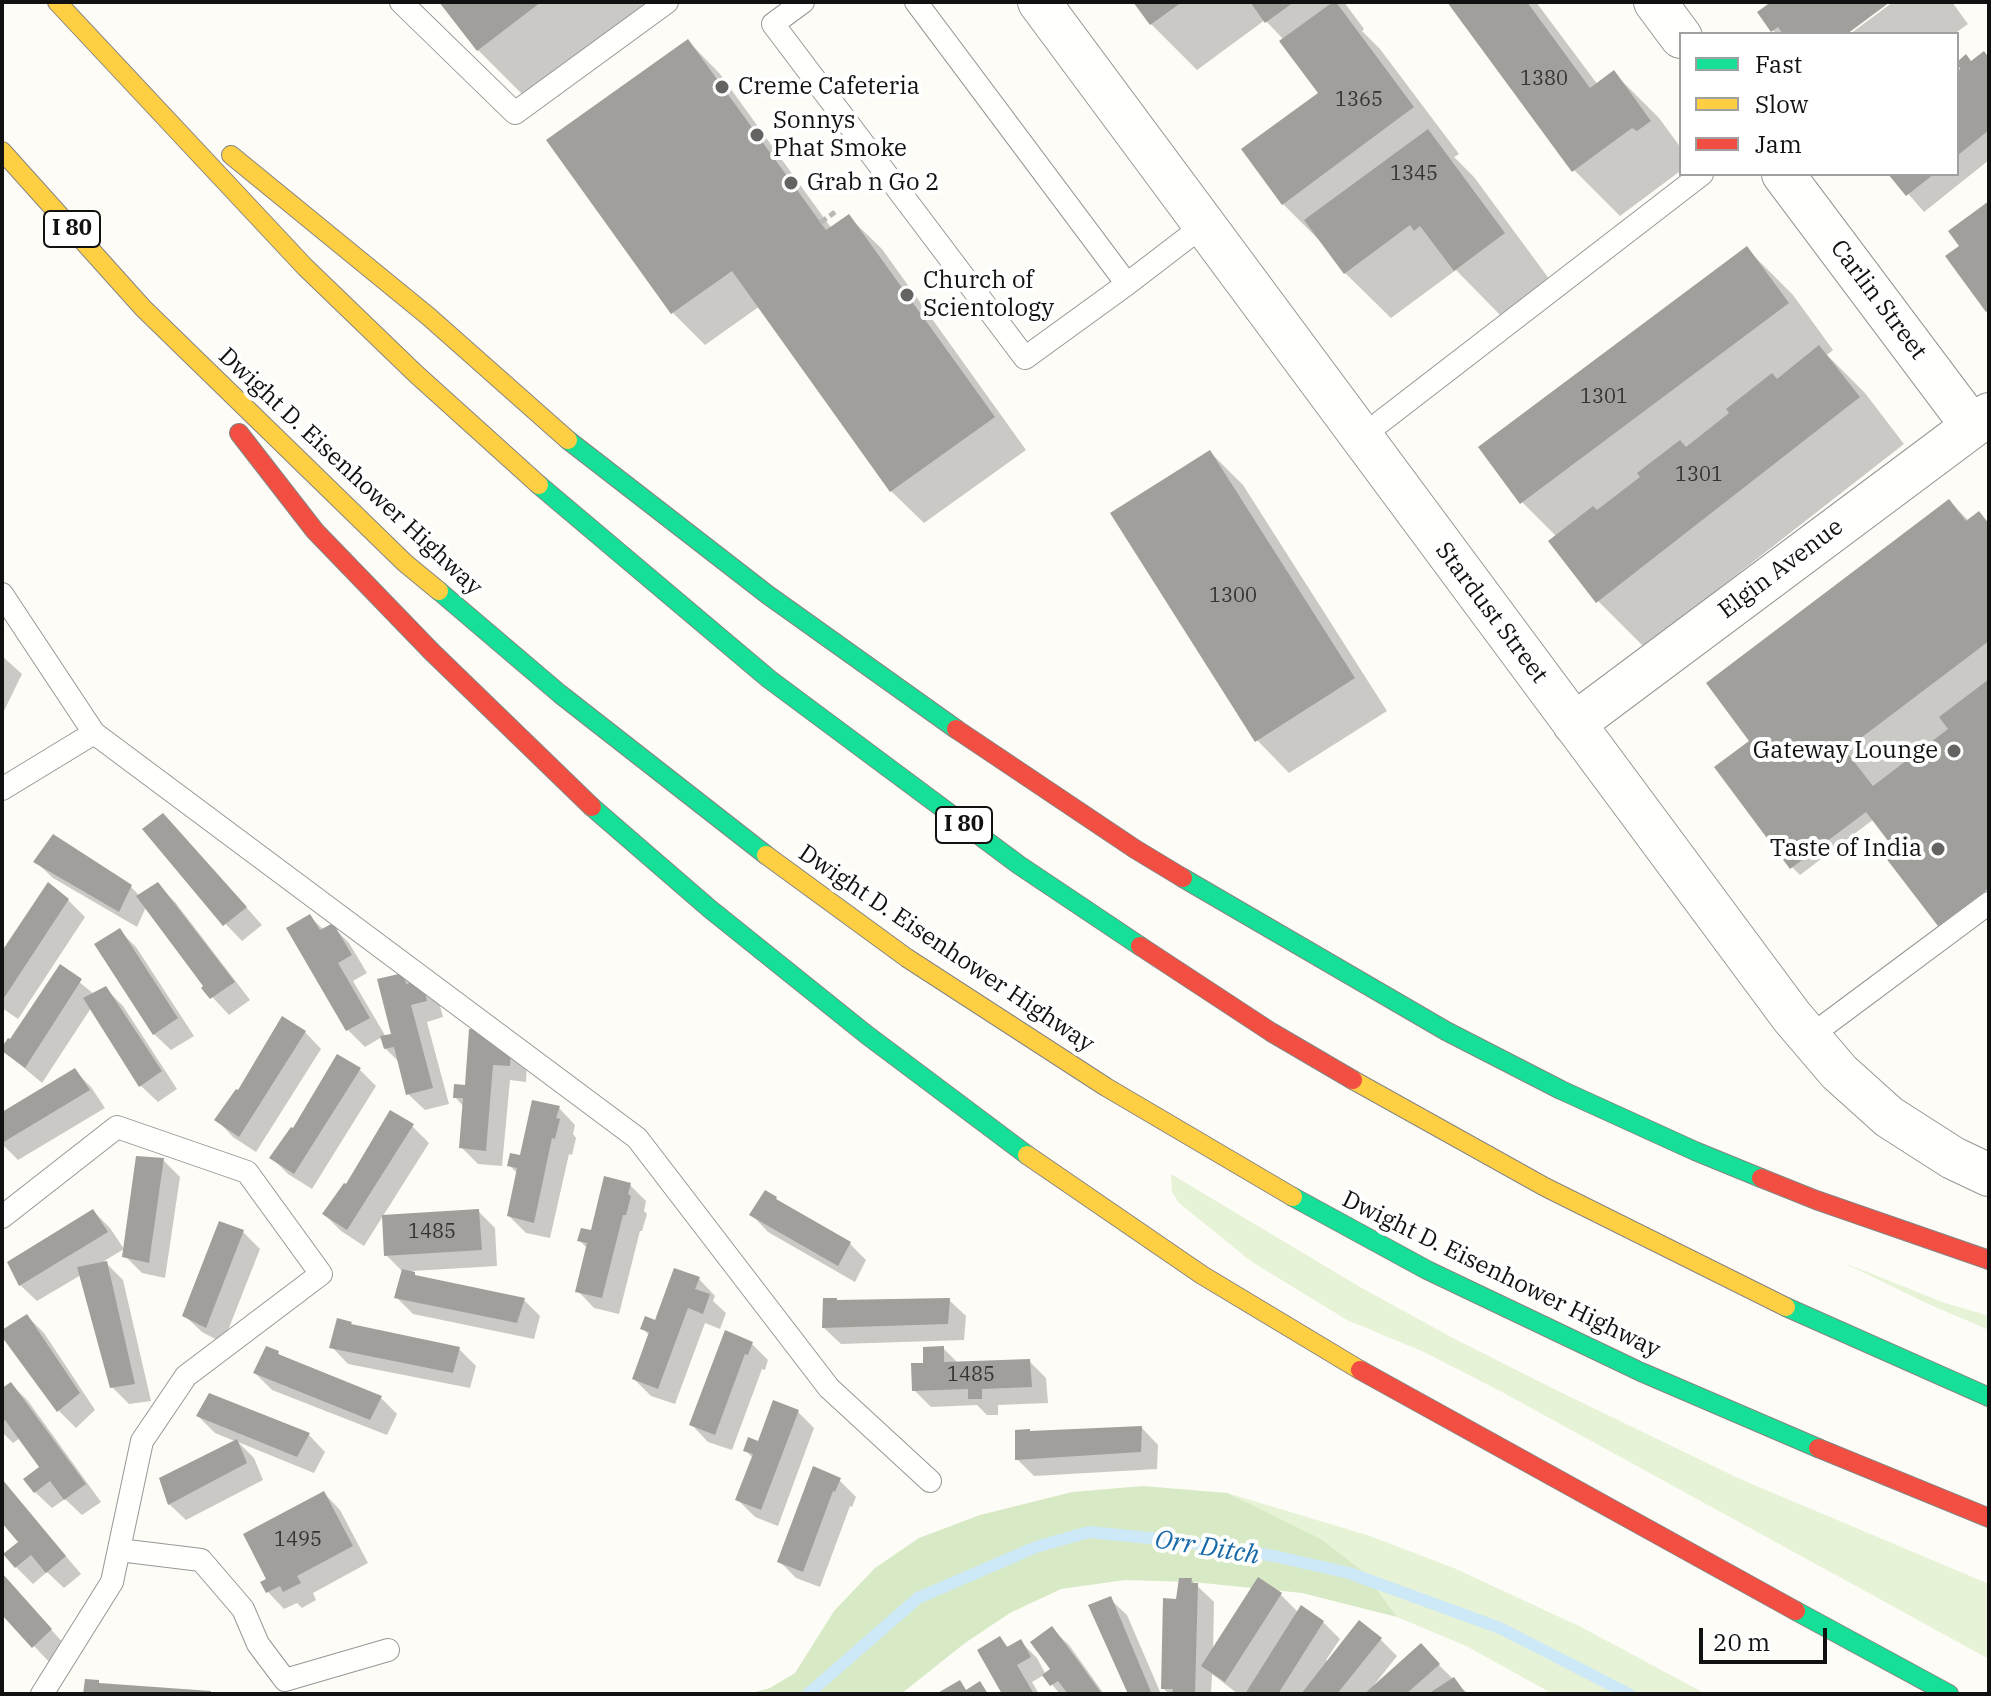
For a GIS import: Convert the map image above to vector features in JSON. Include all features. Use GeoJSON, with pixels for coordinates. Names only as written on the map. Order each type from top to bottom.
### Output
{"type":"FeatureCollection","features":[{"type":"Feature","properties":{"kind":"highway","name":"I 80"},"geometry":{"type":"LineString","coordinates":[[57,2],[305,267],[530,478],[769,679],[1019,865],[1271,1032],[1503,1164],[1687,1259],[1828,1327],[1989,1397]]}},
{"type":"Feature","properties":{"kind":"highway"},"geometry":{"type":"LineString","coordinates":[[90,40],[428,316],[577,448],[657,510],[768,595],[994,756],[1135,849],[1419,1015],[1561,1090],[1695,1151],[1816,1200],[1989,1260]]}},
{"type":"Feature","properties":{"kind":"highway","name":"Dwight D. Eisenhower Highway"},"geometry":{"type":"LineString","coordinates":[[2,151],[143,308],[405,563],[560,694],[727,827],[907,958],[1106,1087],[1337,1222],[1427,1270],[1641,1372],[1989,1518]]}},
{"type":"Feature","properties":{"kind":"highway"},"geometry":{"type":"LineString","coordinates":[[143,308],[315,531],[432,652],[583,799],[710,909],[855,1026],[1031,1158],[1202,1275],[1405,1397],[1949,1694]]}},
{"type":"Feature","properties":{"kind":"street","name":"Stardust Street"},"geometry":{"type":"LineString","coordinates":[[1039,2],[1809,1037],[1839,1072],[1889,1117],[1953,1158],[1989,1175]]}},
{"type":"Feature","properties":{"kind":"street"},"geometry":{"type":"LineString","coordinates":[[1655,2],[1679,34]]}},
{"type":"Feature","properties":{"kind":"street","name":"Carlin Street"},"geometry":{"type":"LineString","coordinates":[[1785,176],[1981,420]]}},
{"type":"Feature","properties":{"kind":"street","name":"Elgin Avenue"},"geometry":{"type":"LineString","coordinates":[[1574,724],[1981,420]]}},
{"type":"Feature","properties":{"kind":"lane"},"geometry":{"type":"LineString","coordinates":[[401,2],[515,113],[667,2]]}},
{"type":"Feature","properties":{"kind":"lane"},"geometry":{"type":"LineString","coordinates":[[803,2],[773,24],[1025,358],[1204,225]]}},
{"type":"Feature","properties":{"kind":"lane"},"geometry":{"type":"LineString","coordinates":[[916,2],[1127,284]]}},
{"type":"Feature","properties":{"kind":"lane"},"geometry":{"type":"LineString","coordinates":[[1361,437],[1699,176]]}},
{"type":"Feature","properties":{"kind":"lane"},"geometry":{"type":"LineString","coordinates":[[2,594],[94,733],[637,1138],[829,1388],[930,1481]]}},
{"type":"Feature","properties":{"kind":"lane"},"geometry":{"type":"LineString","coordinates":[[2,789],[94,733]]}},
{"type":"Feature","properties":{"kind":"lane"},"geometry":{"type":"LineString","coordinates":[[1809,1037],[1989,903]]}},
{"type":"Feature","properties":{"kind":"lane"},"geometry":{"type":"LineString","coordinates":[[2,1217],[117,1127],[247,1172],[321,1274],[186,1376],[142,1441],[112,1582],[42,1694]]}},
{"type":"Feature","properties":{"kind":"lane"},"geometry":{"type":"LineString","coordinates":[[119,1550],[201,1560],[243,1609],[258,1644],[285,1680],[388,1650]]}},
{"type":"Feature","properties":{"kind":"path"},"geometry":{"type":"LineString","coordinates":[[820,223],[835,212]]}},
{"type":"Feature","properties":{"kind":"green space"},"geometry":{"type":"Polygon","coordinates":[[[1171,1174],[1360,1287],[1556,1390],[1740,1479],[1989,1584],[1989,1659],[1500,1391],[1424,1352],[1347,1320],[1252,1262],[1179,1203],[1172,1192],[1171,1174]]]}},
{"type":"Feature","properties":{"kind":"green space"},"geometry":{"type":"Polygon","coordinates":[[[1842,1262],[1945,1303],[1989,1316],[1989,1330],[1926,1303],[1842,1262]]]}},
{"type":"Feature","properties":{"kind":"green space"},"geometry":{"type":"Polygon","coordinates":[[[1143,1486],[1227,1493],[1321,1539],[1365,1573],[1397,1617],[1302,1593],[1193,1582],[1125,1580],[1061,1589],[1010,1613],[965,1643],[901,1694],[748,1694],[770,1688],[795,1673],[834,1611],[875,1568],[919,1538],[980,1515],[1072,1492],[1143,1486]]]}},
{"type":"Feature","properties":{"kind":"green space"},"geometry":{"type":"Polygon","coordinates":[[[1227,1493],[1370,1536],[1456,1569],[1581,1627],[1706,1694],[1553,1694],[1466,1646],[1397,1617],[1365,1573],[1227,1493]]]}},
{"type":"Feature","properties":{"kind":"building"},"geometry":{"type":"Polygon","coordinates":[[[439,2],[541,2],[477,51],[439,2]]]}},
{"type":"Feature","properties":{"kind":"building"},"geometry":{"type":"Polygon","coordinates":[[[1133,2],[1182,2],[1150,25],[1133,2]]]}},
{"type":"Feature","properties":{"kind":"building"},"geometry":{"type":"Polygon","coordinates":[[[1250,2],[1294,2],[1265,23],[1250,2]]]}},
{"type":"Feature","properties":{"kind":"building"},"geometry":{"type":"Polygon","coordinates":[[[1333,2],[1414,107],[1282,205],[1241,149],[1318,93],[1279,41],[1333,2]]]}},
{"type":"Feature","properties":{"kind":"building"},"geometry":{"type":"Polygon","coordinates":[[[1447,2],[1527,2],[1590,88],[1614,70],[1651,121],[1637,131],[1632,128],[1572,172],[1447,2]]]}},
{"type":"Feature","properties":{"kind":"building"},"geometry":{"type":"Polygon","coordinates":[[[1771,2],[1890,2],[1850,32],[1782,32],[1778,27],[1771,32],[1757,12],[1771,2]]]}},
{"type":"Feature","properties":{"kind":"building"},"geometry":{"type":"Polygon","coordinates":[[[688,39],[826,230],[849,214],[995,417],[890,492],[732,271],[671,314],[546,140],[688,39]]]}},
{"type":"Feature","properties":{"kind":"building"},"geometry":{"type":"Polygon","coordinates":[[[1984,51],[1989,58],[1989,130],[1959,154],[1959,60],[1966,54],[1971,61],[1984,51]]]}},
{"type":"Feature","properties":{"kind":"building"},"geometry":{"type":"Polygon","coordinates":[[[1428,129],[1505,233],[1454,271],[1420,226],[1414,231],[1410,225],[1344,274],[1304,220],[1428,129]]]}},
{"type":"Feature","properties":{"kind":"building"},"geometry":{"type":"Polygon","coordinates":[[[1890,176],[1931,176],[1906,196],[1890,176]]]}},
{"type":"Feature","properties":{"kind":"building"},"geometry":{"type":"Polygon","coordinates":[[[1989,201],[1989,309],[1986,312],[1945,256],[1959,246],[1948,231],[1989,201]]]}},
{"type":"Feature","properties":{"kind":"building"},"geometry":{"type":"Polygon","coordinates":[[[1747,246],[1789,303],[1520,504],[1478,447],[1747,246]]]}},
{"type":"Feature","properties":{"kind":"building"},"geometry":{"type":"Polygon","coordinates":[[[1819,345],[1860,397],[1596,603],[1548,541],[1593,506],[1597,510],[1640,477],[1637,473],[1680,440],[1686,447],[1729,413],[1726,409],[1772,373],[1777,379],[1819,345]]]}},
{"type":"Feature","properties":{"kind":"building"},"geometry":{"type":"Polygon","coordinates":[[[1210,450],[1355,678],[1255,742],[1110,513],[1210,450]]]}},
{"type":"Feature","properties":{"kind":"building"},"geometry":{"type":"Polygon","coordinates":[[[1949,499],[1966,521],[1979,511],[1989,524],[1989,641],[1845,750],[1873,786],[1948,729],[1939,717],[1989,679],[1989,888],[1938,926],[1882,853],[1892,846],[1866,812],[1790,869],[1714,767],[1749,741],[1706,683],[1949,499]]]}},
{"type":"Feature","properties":{"kind":"building"},"geometry":{"type":"Polygon","coordinates":[[[163,813],[247,907],[223,926],[142,829],[163,813]]]}},
{"type":"Feature","properties":{"kind":"building"},"geometry":{"type":"Polygon","coordinates":[[[53,834],[132,885],[119,912],[33,862],[53,834]]]}},
{"type":"Feature","properties":{"kind":"building"},"geometry":{"type":"Polygon","coordinates":[[[48,882],[69,899],[2,1001],[2,951],[48,882]]]}},
{"type":"Feature","properties":{"kind":"building"},"geometry":{"type":"Polygon","coordinates":[[[158,882],[235,982],[210,999],[136,896],[158,882]]]}},
{"type":"Feature","properties":{"kind":"building"},"geometry":{"type":"Polygon","coordinates":[[[310,914],[320,930],[333,923],[352,955],[338,963],[370,1018],[346,1031],[286,928],[310,914]]]}},
{"type":"Feature","properties":{"kind":"building"},"geometry":{"type":"Polygon","coordinates":[[[120,928],[178,1018],[153,1035],[94,944],[120,928]]]}},
{"type":"Feature","properties":{"kind":"building"},"geometry":{"type":"Polygon","coordinates":[[[60,964],[82,979],[25,1068],[2,1051],[2,1047],[60,964]]]}},
{"type":"Feature","properties":{"kind":"building"},"geometry":{"type":"Polygon","coordinates":[[[403,973],[406,984],[422,980],[427,1001],[411,1005],[433,1088],[406,1095],[394,1047],[384,1049],[380,1036],[391,1034],[377,979],[403,973]]]}},
{"type":"Feature","properties":{"kind":"building"},"geometry":{"type":"Polygon","coordinates":[[[106,986],[162,1071],[139,1087],[83,998],[106,986]]]}},
{"type":"Feature","properties":{"kind":"building"},"geometry":{"type":"Polygon","coordinates":[[[282,1016],[306,1031],[239,1137],[214,1120],[238,1090],[282,1016]]]}},
{"type":"Feature","properties":{"kind":"building"},"geometry":{"type":"Polygon","coordinates":[[[469,1029],[497,1031],[511,1045],[510,1066],[493,1065],[486,1151],[459,1148],[463,1098],[453,1098],[454,1084],[465,1085],[469,1029]]]}},
{"type":"Feature","properties":{"kind":"building"},"geometry":{"type":"Polygon","coordinates":[[[337,1054],[361,1068],[294,1174],[269,1158],[293,1128],[337,1054]]]}},
{"type":"Feature","properties":{"kind":"building"},"geometry":{"type":"Polygon","coordinates":[[[75,1068],[90,1090],[2,1143],[2,1112],[75,1068]]]}},
{"type":"Feature","properties":{"kind":"building"},"geometry":{"type":"Polygon","coordinates":[[[532,1100],[560,1106],[556,1118],[560,1119],[555,1139],[552,1138],[534,1223],[507,1216],[517,1168],[507,1166],[510,1153],[520,1155],[532,1100]]]}},
{"type":"Feature","properties":{"kind":"building"},"geometry":{"type":"Polygon","coordinates":[[[390,1110],[414,1124],[347,1230],[322,1214],[346,1184],[390,1110]]]}},
{"type":"Feature","properties":{"kind":"building"},"geometry":{"type":"Polygon","coordinates":[[[136,1156],[164,1158],[149,1263],[122,1257],[136,1156]]]}},
{"type":"Feature","properties":{"kind":"building"},"geometry":{"type":"Polygon","coordinates":[[[604,1176],[631,1183],[628,1194],[631,1196],[626,1215],[623,1215],[602,1298],[575,1292],[587,1243],[577,1241],[581,1228],[591,1230],[604,1176]]]}},
{"type":"Feature","properties":{"kind":"building"},"geometry":{"type":"Polygon","coordinates":[[[765,1190],[851,1242],[838,1266],[749,1215],[765,1190]]]}},
{"type":"Feature","properties":{"kind":"building"},"geometry":{"type":"Polygon","coordinates":[[[93,1209],[108,1232],[19,1286],[7,1262],[93,1209]]]}},
{"type":"Feature","properties":{"kind":"building"},"geometry":{"type":"Polygon","coordinates":[[[479,1209],[482,1250],[384,1256],[382,1215],[479,1209]]]}},
{"type":"Feature","properties":{"kind":"building"},"geometry":{"type":"Polygon","coordinates":[[[219,1221],[244,1230],[206,1328],[182,1316],[219,1221]]]}},
{"type":"Feature","properties":{"kind":"building"},"geometry":{"type":"Polygon","coordinates":[[[107,1261],[135,1384],[110,1388],[77,1267],[107,1261]]]}},
{"type":"Feature","properties":{"kind":"building"},"geometry":{"type":"Polygon","coordinates":[[[674,1268],[700,1277],[695,1289],[710,1294],[703,1314],[688,1308],[658,1389],[632,1379],[649,1332],[640,1329],[645,1316],[655,1320],[674,1268]]]}},
{"type":"Feature","properties":{"kind":"building"},"geometry":{"type":"Polygon","coordinates":[[[402,1269],[415,1272],[415,1275],[525,1298],[517,1323],[394,1298],[402,1269]]]}},
{"type":"Feature","properties":{"kind":"building"},"geometry":{"type":"Polygon","coordinates":[[[823,1298],[950,1298],[948,1324],[822,1328],[823,1298]]]}},
{"type":"Feature","properties":{"kind":"building"},"geometry":{"type":"Polygon","coordinates":[[[27,1314],[80,1393],[57,1412],[2,1337],[2,1330],[27,1314]]]}},
{"type":"Feature","properties":{"kind":"building"},"geometry":{"type":"Polygon","coordinates":[[[337,1318],[351,1324],[460,1347],[453,1373],[329,1348],[337,1318]]]}},
{"type":"Feature","properties":{"kind":"building"},"geometry":{"type":"Polygon","coordinates":[[[725,1330],[753,1342],[748,1355],[745,1354],[715,1435],[689,1425],[725,1330]]]}},
{"type":"Feature","properties":{"kind":"building"},"geometry":{"type":"Polygon","coordinates":[[[266,1346],[279,1351],[278,1354],[382,1396],[370,1420],[253,1373],[266,1346]]]}},
{"type":"Feature","properties":{"kind":"building"},"geometry":{"type":"Polygon","coordinates":[[[944,1346],[944,1362],[1030,1359],[1032,1387],[982,1389],[982,1399],[968,1399],[968,1389],[912,1391],[911,1363],[923,1363],[923,1347],[944,1346]]]}},
{"type":"Feature","properties":{"kind":"building"},"geometry":{"type":"Polygon","coordinates":[[[11,1382],[86,1484],[64,1500],[50,1481],[34,1493],[23,1479],[39,1467],[5,1420],[2,1422],[2,1388],[11,1382]]]}},
{"type":"Feature","properties":{"kind":"building"},"geometry":{"type":"Polygon","coordinates":[[[209,1393],[310,1433],[297,1457],[196,1416],[209,1393]]]}},
{"type":"Feature","properties":{"kind":"building"},"geometry":{"type":"Polygon","coordinates":[[[773,1400],[799,1410],[761,1510],[735,1500],[753,1454],[743,1451],[748,1437],[758,1441],[773,1400]]]}},
{"type":"Feature","properties":{"kind":"building"},"geometry":{"type":"Polygon","coordinates":[[[1142,1426],[1141,1452],[1015,1460],[1015,1430],[1142,1426]]]}},
{"type":"Feature","properties":{"kind":"building"},"geometry":{"type":"Polygon","coordinates":[[[237,1439],[247,1463],[168,1505],[159,1478],[237,1439]]]}},
{"type":"Feature","properties":{"kind":"building"},"geometry":{"type":"Polygon","coordinates":[[[813,1466],[841,1478],[833,1491],[803,1572],[777,1562],[813,1466]]]}},
{"type":"Feature","properties":{"kind":"building"},"geometry":{"type":"Polygon","coordinates":[[[2,1479],[66,1556],[46,1573],[31,1555],[15,1568],[3,1554],[18,1542],[2,1523],[2,1479]]]}},
{"type":"Feature","properties":{"kind":"building"},"geometry":{"type":"Polygon","coordinates":[[[324,1491],[353,1546],[297,1576],[301,1583],[283,1592],[280,1586],[266,1593],[260,1582],[266,1579],[243,1534],[324,1491]]]}},
{"type":"Feature","properties":{"kind":"building"},"geometry":{"type":"Polygon","coordinates":[[[2,1573],[52,1629],[32,1648],[2,1615],[2,1573]]]}},
{"type":"Feature","properties":{"kind":"building"},"geometry":{"type":"Polygon","coordinates":[[[1258,1577],[1282,1593],[1225,1682],[1201,1666],[1258,1577]]]}},
{"type":"Feature","properties":{"kind":"building"},"geometry":{"type":"Polygon","coordinates":[[[1179,1578],[1192,1578],[1191,1583],[1198,1583],[1195,1694],[1172,1694],[1173,1689],[1161,1689],[1163,1598],[1176,1599],[1179,1578]]]}},
{"type":"Feature","properties":{"kind":"building"},"geometry":{"type":"Polygon","coordinates":[[[1111,1596],[1151,1692],[1147,1694],[1128,1694],[1088,1605],[1111,1596]]]}},
{"type":"Feature","properties":{"kind":"building"},"geometry":{"type":"Polygon","coordinates":[[[1301,1605],[1324,1621],[1278,1694],[1245,1694],[1301,1605]]]}},
{"type":"Feature","properties":{"kind":"building"},"geometry":{"type":"Polygon","coordinates":[[[1359,1620],[1382,1638],[1337,1694],[1301,1694],[1359,1620]]]}},
{"type":"Feature","properties":{"kind":"building"},"geometry":{"type":"Polygon","coordinates":[[[1052,1626],[1102,1694],[1068,1694],[1058,1681],[1050,1686],[1042,1675],[1050,1669],[1030,1642],[1052,1626]]]}},
{"type":"Feature","properties":{"kind":"building"},"geometry":{"type":"Polygon","coordinates":[[[1000,1636],[1007,1647],[1021,1639],[1031,1657],[1017,1665],[1034,1694],[1002,1694],[977,1650],[1000,1636]]]}},
{"type":"Feature","properties":{"kind":"building"},"geometry":{"type":"Polygon","coordinates":[[[1421,1643],[1440,1664],[1406,1694],[1364,1694],[1421,1643]]]}},
{"type":"Feature","properties":{"kind":"building"},"geometry":{"type":"Polygon","coordinates":[[[1454,1677],[1466,1694],[1428,1694],[1454,1677]]]}},
{"type":"Feature","properties":{"kind":"building"},"geometry":{"type":"Polygon","coordinates":[[[85,1679],[99,1680],[99,1683],[211,1691],[211,1694],[83,1694],[85,1679]]]}},
{"type":"Feature","properties":{"kind":"building"},"geometry":{"type":"Polygon","coordinates":[[[960,1680],[966,1690],[980,1681],[988,1694],[936,1694],[960,1680]]]}},
{"type":"Feature","properties":{"kind":"waterway","name":"Orr Ditch"},"geometry":{"type":"LineString","coordinates":[[808,1694],[918,1598],[1036,1547],[1089,1532],[1180,1541],[1274,1556],[1349,1573],[1500,1628],[1629,1694]]}},
{"type":"Feature","properties":{"kind":"traffic: fast"},"geometry":{"type":"LineString","coordinates":[[568,440],[768,595],[956,729]]}},
{"type":"Feature","properties":{"kind":"traffic: fast"},"geometry":{"type":"LineString","coordinates":[[539,485],[769,679],[1019,865],[1140,946]]}},
{"type":"Feature","properties":{"kind":"traffic: fast"},"geometry":{"type":"LineString","coordinates":[[439,591],[560,694],[766,855]]}},
{"type":"Feature","properties":{"kind":"traffic: fast"},"geometry":{"type":"LineString","coordinates":[[592,807],[710,909],[867,1035],[1027,1155]]}},
{"type":"Feature","properties":{"kind":"traffic: fast"},"geometry":{"type":"LineString","coordinates":[[1183,878],[1446,1031],[1561,1090],[1761,1178]]}},
{"type":"Feature","properties":{"kind":"traffic: fast"},"geometry":{"type":"LineString","coordinates":[[1293,1197],[1427,1270],[1641,1372],[1818,1448]]}},
{"type":"Feature","properties":{"kind":"traffic: fast"},"geometry":{"type":"LineString","coordinates":[[1786,1307],[1989,1397]]}},
{"type":"Feature","properties":{"kind":"traffic: fast"},"geometry":{"type":"LineString","coordinates":[[1796,1611],[1949,1694]]}},
{"type":"Feature","properties":{"kind":"traffic: slow"},"geometry":{"type":"LineString","coordinates":[[57,2],[305,267],[416,374],[539,485]]}},
{"type":"Feature","properties":{"kind":"traffic: slow"},"geometry":{"type":"LineString","coordinates":[[2,151],[143,308],[405,563],[439,591]]}},
{"type":"Feature","properties":{"kind":"traffic: slow"},"geometry":{"type":"LineString","coordinates":[[231,155],[428,316],[568,440]]}},
{"type":"Feature","properties":{"kind":"traffic: slow"},"geometry":{"type":"LineString","coordinates":[[766,855],[907,958],[1106,1087],[1293,1197]]}},
{"type":"Feature","properties":{"kind":"traffic: slow"},"geometry":{"type":"LineString","coordinates":[[1353,1080],[1545,1187],[1786,1307]]}},
{"type":"Feature","properties":{"kind":"traffic: slow"},"geometry":{"type":"LineString","coordinates":[[1027,1155],[1202,1275],[1360,1370]]}},
{"type":"Feature","properties":{"kind":"traffic: jam"},"geometry":{"type":"LineString","coordinates":[[239,433],[315,531],[432,652],[592,807]]}},
{"type":"Feature","properties":{"kind":"traffic: jam"},"geometry":{"type":"LineString","coordinates":[[956,729],[1183,878]]}},
{"type":"Feature","properties":{"kind":"traffic: jam"},"geometry":{"type":"LineString","coordinates":[[1140,946],[1271,1032],[1353,1080]]}},
{"type":"Feature","properties":{"kind":"traffic: jam"},"geometry":{"type":"LineString","coordinates":[[1761,1178],[1989,1260]]}},
{"type":"Feature","properties":{"kind":"traffic: jam"},"geometry":{"type":"LineString","coordinates":[[1360,1370],[1796,1611]]}},
{"type":"Feature","properties":{"kind":"traffic: jam"},"geometry":{"type":"LineString","coordinates":[[1818,1448],[1989,1518]]}},
{"type":"Feature","properties":{"kind":"place","name":"Creme Cafeteria"},"geometry":{"type":"Point","coordinates":[722,87]}},
{"type":"Feature","properties":{"kind":"place","name":"Sonnys Phat Smoke"},"geometry":{"type":"Point","coordinates":[757,135]}},
{"type":"Feature","properties":{"kind":"place","name":"Grab n Go 2"},"geometry":{"type":"Point","coordinates":[791,183]}},
{"type":"Feature","properties":{"kind":"place","name":"Church of Scientology"},"geometry":{"type":"Point","coordinates":[907,295]}},
{"type":"Feature","properties":{"kind":"place","name":"Gateway Lounge"},"geometry":{"type":"Point","coordinates":[1954,751]}},
{"type":"Feature","properties":{"kind":"place","name":"Taste of India"},"geometry":{"type":"Point","coordinates":[1938,849]}}]}
